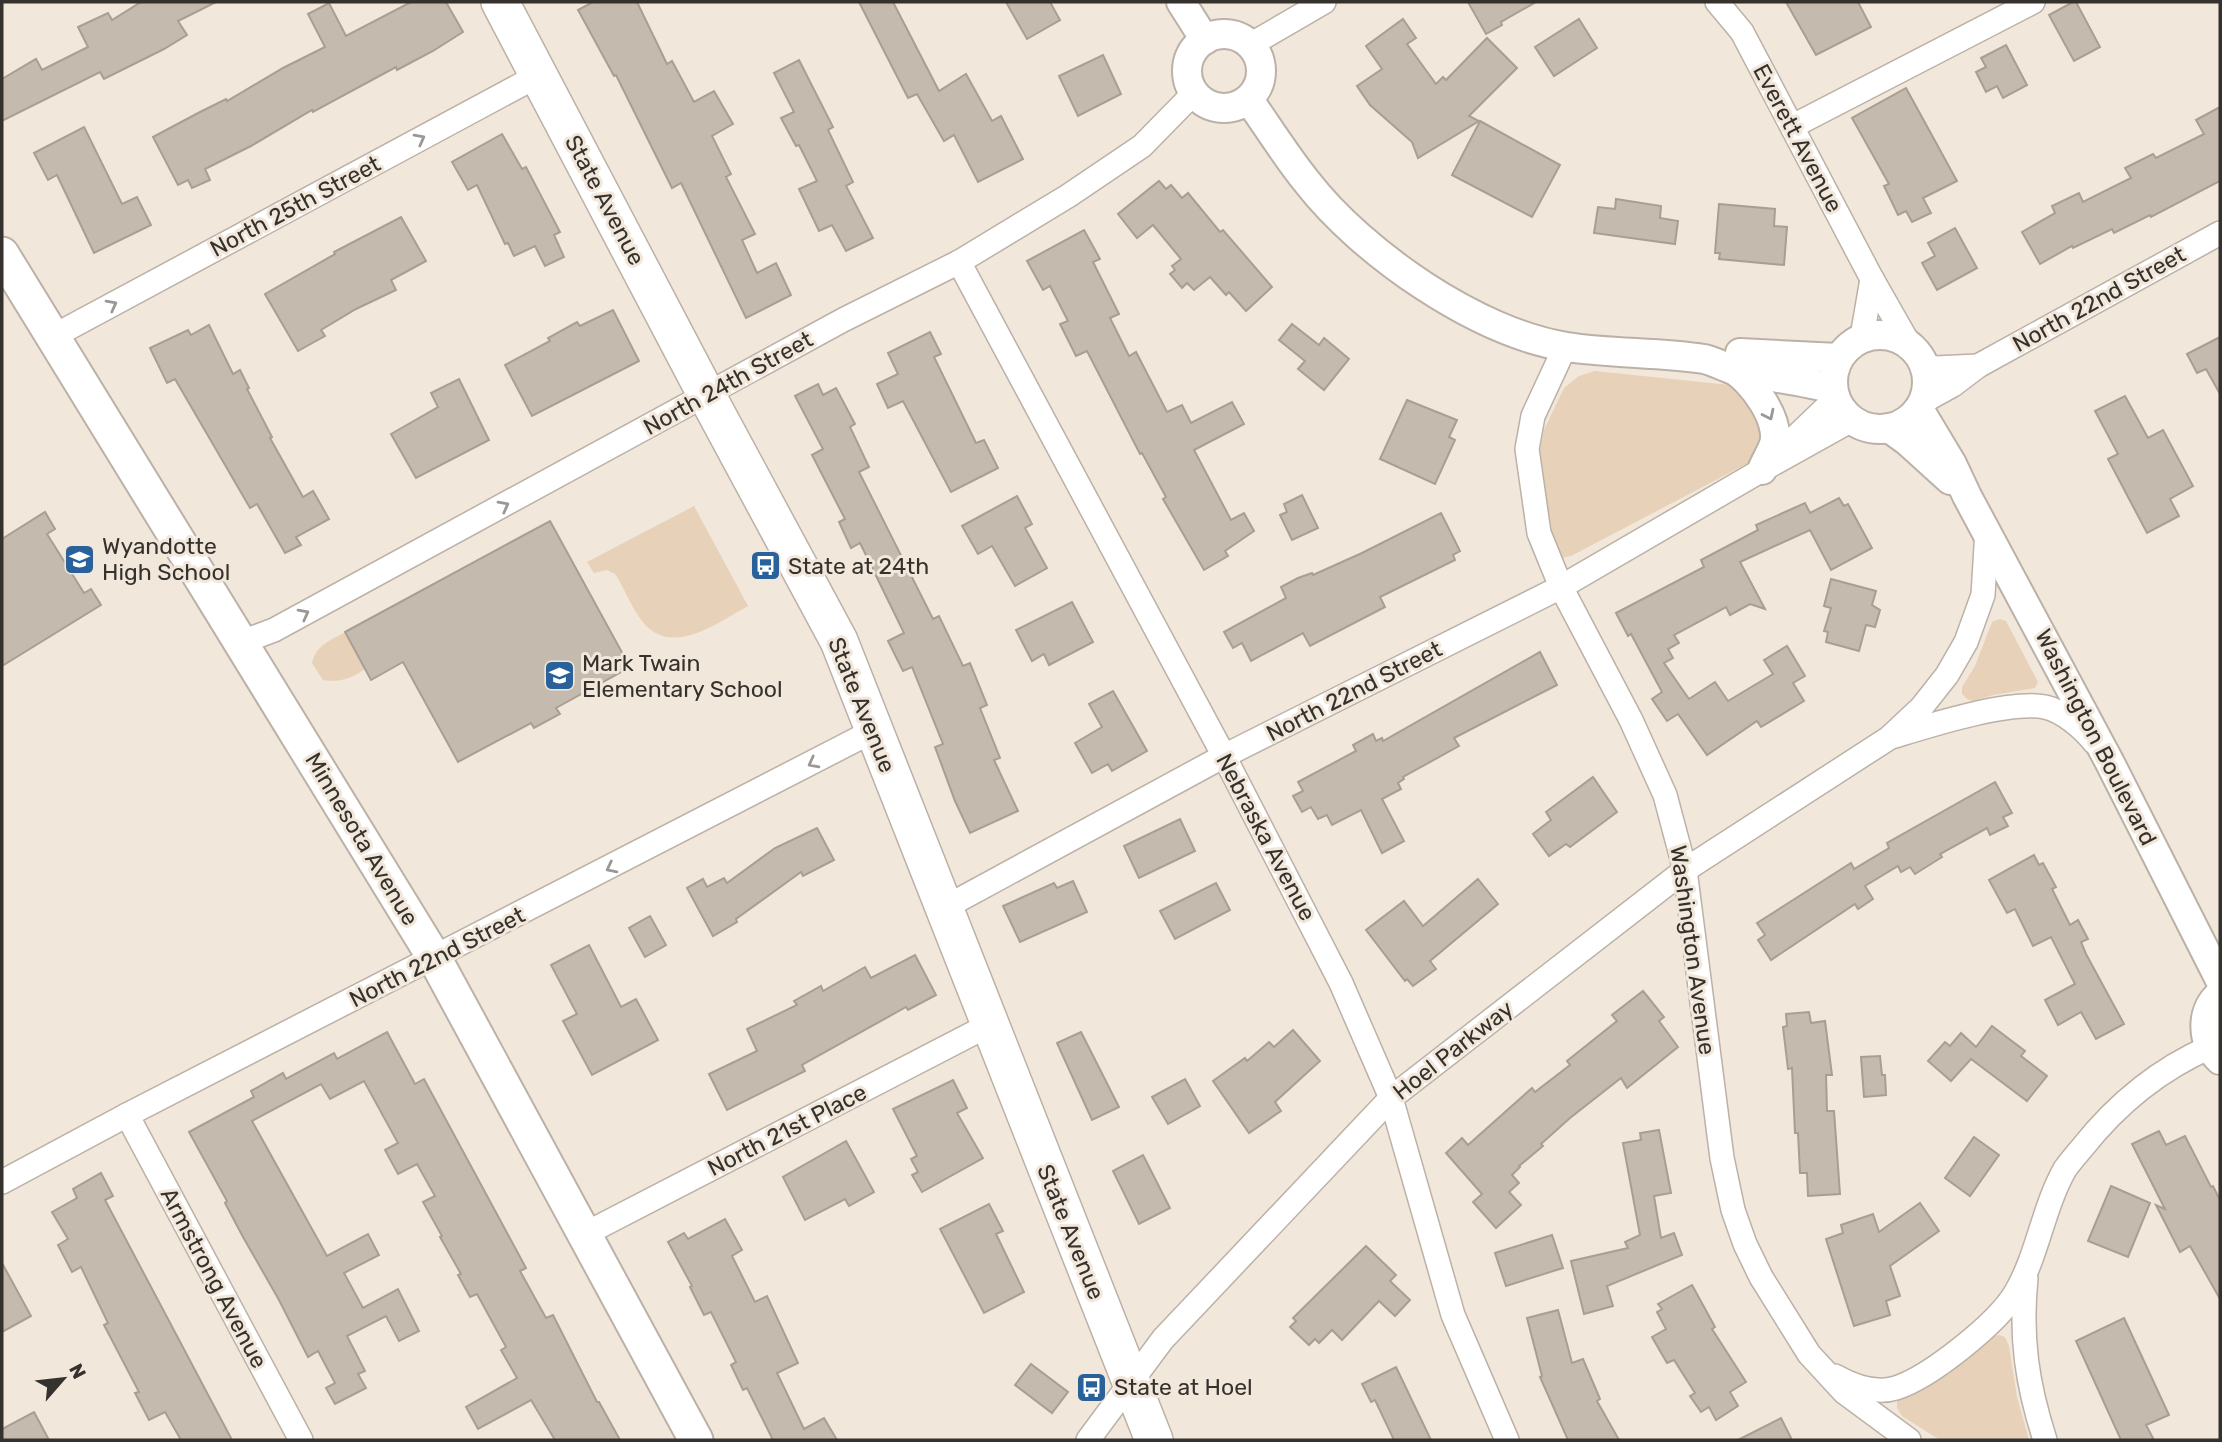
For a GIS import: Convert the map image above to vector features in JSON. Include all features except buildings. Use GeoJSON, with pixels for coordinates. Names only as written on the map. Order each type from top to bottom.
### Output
{"type":"FeatureCollection","features":[{"type":"Feature","properties":{"kind":"main road","name":"State Avenue"},"geometry":{"type":"LineString","coordinates":[[500,2],[839,641],[1154,1440]]}},
{"type":"Feature","properties":{"kind":"main road","name":"Minnesota Avenue"},"geometry":{"type":"LineString","coordinates":[[2,254],[435,959],[695,1440]]}},
{"type":"Feature","properties":{"kind":"street"},"geometry":{"type":"LineString","coordinates":[[1181,2],[1205,40]]}},
{"type":"Feature","properties":{"kind":"street"},"geometry":{"type":"LineString","coordinates":[[1250,45],[1324,2]]}},
{"type":"Feature","properties":{"kind":"street","name":"Everett Avenue"},"geometry":{"type":"LineString","coordinates":[[1717,2],[1742,32],[1872,279],[1917,354]]}},
{"type":"Feature","properties":{"kind":"street"},"geometry":{"type":"LineString","coordinates":[[1793,126],[2033,2]]}},
{"type":"Feature","properties":{"kind":"street"},"geometry":{"type":"LineString","coordinates":[[1228,34],[1250,45],[1261,67],[1261,79],[1249,100],[1226,108],[1203,102],[1194,93],[1187,71],[1189,58],[1195,48],[1216,35],[1228,34]]}},
{"type":"Feature","properties":{"kind":"street","name":"North 25th Street"},"geometry":{"type":"LineString","coordinates":[[52,337],[539,75]]}},
{"type":"Feature","properties":{"kind":"street","name":"North 24th Street"},"geometry":{"type":"LineString","coordinates":[[242,642],[286,624],[844,320],[959,262],[1068,196],[1142,146],[1194,93]]}},
{"type":"Feature","properties":{"kind":"street"},"geometry":{"type":"LineString","coordinates":[[1249,100],[1307,183],[1333,211],[1394,265],[1429,289],[1504,328],[1565,347],[1720,365],[1780,376],[1840,403],[1864,426],[1889,428],[1911,418],[1921,405],[1927,388],[1917,354],[1886,334],[1862,337],[1849,345],[1839,358],[1833,373],[1840,403]]}},
{"type":"Feature","properties":{"kind":"street","name":"North 22nd Street"},"geometry":{"type":"LineString","coordinates":[[1921,405],[1978,366],[2220,233]]}},
{"type":"Feature","properties":{"kind":"street","name":"Nebraska Avenue"},"geometry":{"type":"LineString","coordinates":[[959,262],[1224,756],[1342,983],[1391,1098],[1453,1315],[1507,1440]]}},
{"type":"Feature","properties":{"kind":"street"},"geometry":{"type":"LineString","coordinates":[[1862,337],[1872,279]]}},
{"type":"Feature","properties":{"kind":"street","name":"Washington Avenue"},"geometry":{"type":"LineString","coordinates":[[1565,347],[1533,416],[1527,449],[1539,533],[1561,587],[1631,720],[1665,794],[1685,870],[1722,1158],[1733,1210],[1761,1277],[1808,1354],[1844,1392],[1909,1440]]}},
{"type":"Feature","properties":{"kind":"street"},"geometry":{"type":"LineString","coordinates":[[1720,365],[1735,353],[1839,358]]}},
{"type":"Feature","properties":{"kind":"street","name":"North 22nd Street"},"geometry":{"type":"LineString","coordinates":[[1917,354],[1935,369],[1978,366]]}},
{"type":"Feature","properties":{"kind":"street"},"geometry":{"type":"LineString","coordinates":[[1720,365],[1759,397],[1774,426],[1774,443],[1762,470]]}},
{"type":"Feature","properties":{"kind":"street","name":"North 22nd Street"},"geometry":{"type":"LineString","coordinates":[[944,908],[1224,756],[1561,587],[1762,470],[1840,403]]}},
{"type":"Feature","properties":{"kind":"street","name":"Washington Boulevard"},"geometry":{"type":"LineString","coordinates":[[1921,405],[2109,761],[2220,980]]}},
{"type":"Feature","properties":{"kind":"street","name":"Washington Boulevard"},"geometry":{"type":"LineString","coordinates":[[1889,428],[1934,463],[1967,496]]}},
{"type":"Feature","properties":{"kind":"street","name":"Hoel Parkway"},"geometry":{"type":"LineString","coordinates":[[1088,1440],[1163,1339],[1391,1098],[1685,870],[1889,738],[1921,708],[1941,683],[1966,642],[1983,595],[1987,530]]}},
{"type":"Feature","properties":{"kind":"street","name":"Hoel Parkway"},"geometry":{"type":"LineString","coordinates":[[1889,738],[1980,713],[2016,707],[2046,707],[2085,731],[2109,761]]}},
{"type":"Feature","properties":{"kind":"street","name":"North 22nd Street"},"geometry":{"type":"LineString","coordinates":[[2,1182],[127,1115],[873,732]]}},
{"type":"Feature","properties":{"kind":"street"},"geometry":{"type":"LineString","coordinates":[[1808,1354],[1837,1377],[1857,1387],[1878,1389],[1895,1388],[1921,1376],[1961,1349],[1995,1318],[2015,1293],[2066,1168],[2095,1132],[2131,1097],[2160,1074],[2215,1054],[2206,1035],[2205,1022],[2208,1009],[2220,994]]}},
{"type":"Feature","properties":{"kind":"street","name":"North 21st Place"},"geometry":{"type":"LineString","coordinates":[[584,1234],[989,1026]]}},
{"type":"Feature","properties":{"kind":"street","name":"Armstrong Avenue"},"geometry":{"type":"LineString","coordinates":[[127,1115],[301,1440]]}},
{"type":"Feature","properties":{"kind":"street"},"geometry":{"type":"LineString","coordinates":[[2027,1265],[2022,1318],[2025,1355],[2031,1390],[2045,1440]]}},
{"type":"Feature","properties":{"kind":"shaded area"},"geometry":{"type":"Polygon","coordinates":[[[1595,371],[1730,385],[1749,400],[1764,439],[1754,460],[1571,556],[1561,558],[1547,533],[1538,459],[1544,430],[1564,388],[1579,376],[1595,371]]]}},
{"type":"Feature","properties":{"kind":"shaded area"},"geometry":{"type":"Polygon","coordinates":[[[694,506],[748,606],[695,634],[667,637],[654,632],[642,621],[615,574],[607,570],[594,573],[587,562],[694,506]]]}},
{"type":"Feature","properties":{"kind":"shaded area"},"geometry":{"type":"Polygon","coordinates":[[[2000,619],[2006,621],[2038,682],[2035,688],[1973,701],[1967,699],[1962,694],[1962,687],[1975,666],[1992,622],[2000,619]]]}},
{"type":"Feature","properties":{"kind":"shaded area"},"geometry":{"type":"Polygon","coordinates":[[[345,632],[365,669],[346,679],[323,680],[312,663],[314,657],[324,644],[345,632]]]}},
{"type":"Feature","properties":{"kind":"shaded area"},"geometry":{"type":"Polygon","coordinates":[[[1990,1337],[2005,1337],[2009,1346],[2017,1397],[2029,1440],[1940,1440],[1902,1416],[1897,1408],[1897,1400],[1949,1374],[1990,1337]]]}},
{"type":"Feature","properties":{"kind":"place","name":"Wyandotte High School"},"geometry":{"type":"Point","coordinates":[79,559]}},
{"type":"Feature","properties":{"kind":"place","name":"State at 24th"},"geometry":{"type":"Point","coordinates":[765,566]}},
{"type":"Feature","properties":{"kind":"place","name":"Mark Twain Elementary School"},"geometry":{"type":"Point","coordinates":[559,676]}},
{"type":"Feature","properties":{"kind":"place","name":"State at Hoel"},"geometry":{"type":"Point","coordinates":[1091,1387]}}]}
